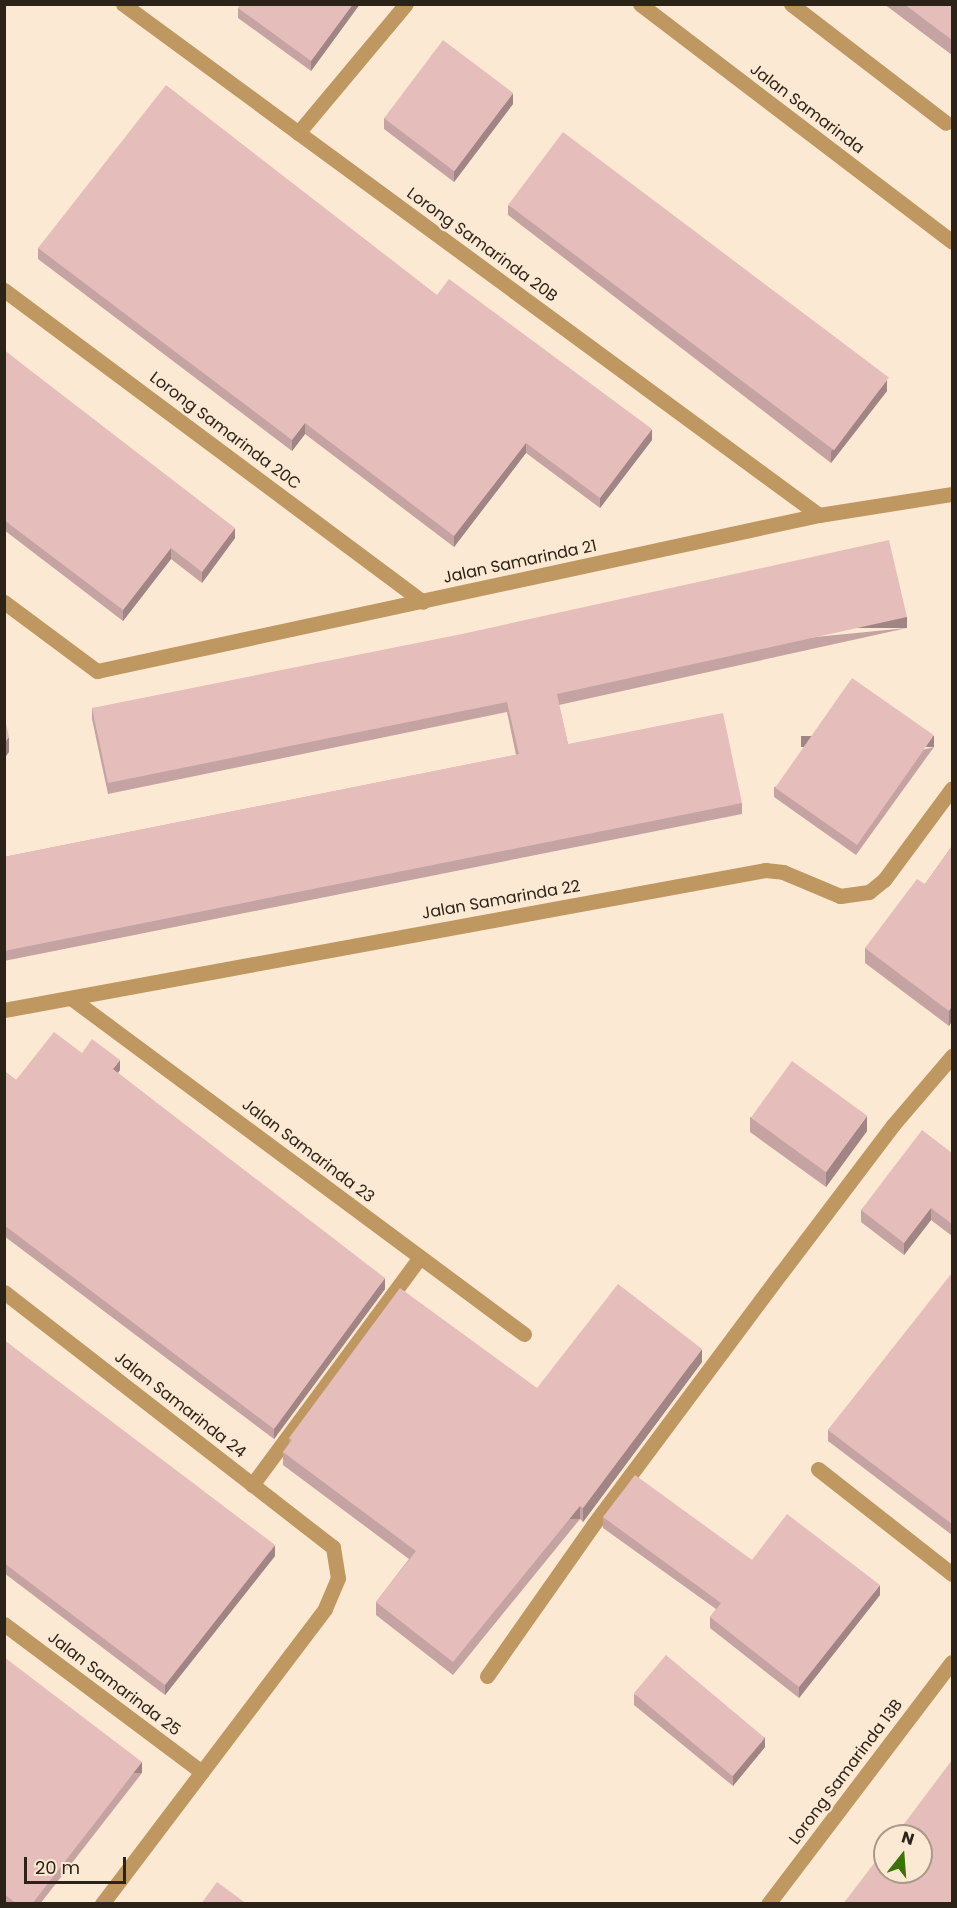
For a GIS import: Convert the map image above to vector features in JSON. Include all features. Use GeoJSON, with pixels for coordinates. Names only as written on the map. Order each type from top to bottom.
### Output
{"type":"FeatureCollection","features":[{"type":"Feature","properties":{"kind":"street","name":"Lorong Samarinda 20B"},"geometry":{"type":"LineString","coordinates":[[123,4],[819,515]]}},
{"type":"Feature","properties":{"kind":"street"},"geometry":{"type":"LineString","coordinates":[[298,133],[406,4]]}},
{"type":"Feature","properties":{"kind":"street","name":"Jalan Samarinda"},"geometry":{"type":"LineString","coordinates":[[640,4],[952,242]]}},
{"type":"Feature","properties":{"kind":"street"},"geometry":{"type":"LineString","coordinates":[[791,4],[946,123]]}},
{"type":"Feature","properties":{"kind":"street","name":"Lorong Samarinda 20C"},"geometry":{"type":"LineString","coordinates":[[4,290],[423,602]]}},
{"type":"Feature","properties":{"kind":"street","name":"Jalan Samarinda 21"},"geometry":{"type":"LineString","coordinates":[[4,602],[97,671],[819,515],[952,494]]}},
{"type":"Feature","properties":{"kind":"street","name":"Jalan Samarinda 22"},"geometry":{"type":"LineString","coordinates":[[4,1010],[765,870],[783,872],[840,896],[869,891],[884,879],[952,788]]}},
{"type":"Feature","properties":{"kind":"street","name":"Jalan Samarinda 23"},"geometry":{"type":"LineString","coordinates":[[71,998],[524,1334]]}},
{"type":"Feature","properties":{"kind":"street"},"geometry":{"type":"LineString","coordinates":[[487,1676],[593,1525],[781,1274],[893,1125],[952,1056]]}},
{"type":"Feature","properties":{"kind":"street"},"geometry":{"type":"LineString","coordinates":[[252,1485],[420,1257]]}},
{"type":"Feature","properties":{"kind":"street","name":"Jalan Samarinda 24"},"geometry":{"type":"LineString","coordinates":[[4,1292],[333,1546],[338,1578],[325,1609],[202,1772]]}},
{"type":"Feature","properties":{"kind":"street"},"geometry":{"type":"LineString","coordinates":[[818,1470],[952,1574]]}},
{"type":"Feature","properties":{"kind":"street","name":"Jalan Samarinda 25"},"geometry":{"type":"LineString","coordinates":[[4,1624],[202,1772]]}},
{"type":"Feature","properties":{"kind":"street","name":"Lorong Samarinda 13B"},"geometry":{"type":"LineString","coordinates":[[768,1904],[952,1662]]}},
{"type":"Feature","properties":{"kind":"street"},"geometry":{"type":"LineString","coordinates":[[102,1904],[202,1772]]}},
{"type":"Feature","properties":{"kind":"building"},"geometry":{"type":"Polygon","coordinates":[[[240,4],[353,4],[311,61],[238,8],[240,4]]]}},
{"type":"Feature","properties":{"kind":"building"},"geometry":{"type":"Polygon","coordinates":[[[904,4],[952,4],[952,40],[904,4]]]}},
{"type":"Feature","properties":{"kind":"building"},"geometry":{"type":"Polygon","coordinates":[[[443,40],[513,93],[454,171],[384,118],[443,40]]]}},
{"type":"Feature","properties":{"kind":"building"},"geometry":{"type":"Polygon","coordinates":[[[166,85],[437,295],[449,279],[652,429],[600,498],[526,443],[454,536],[305,423],[292,440],[38,248],[166,85]]]}},
{"type":"Feature","properties":{"kind":"building"},"geometry":{"type":"Polygon","coordinates":[[[563,132],[889,378],[834,450],[508,205],[563,132]]]}},
{"type":"Feature","properties":{"kind":"building"},"geometry":{"type":"Polygon","coordinates":[[[4,350],[235,528],[202,572],[171,548],[123,610],[4,520],[4,350]]]}},
{"type":"Feature","properties":{"kind":"building"},"geometry":{"type":"Polygon","coordinates":[[[889,540],[907,617],[557,694],[568,744],[723,713],[742,803],[4,951],[4,857],[519,754],[507,702],[108,783],[92,708],[462,634],[889,540]]]}},
{"type":"Feature","properties":{"kind":"building"},"geometry":{"type":"Polygon","coordinates":[[[852,678],[934,735],[857,845],[775,788],[852,678]]]}},
{"type":"Feature","properties":{"kind":"building"},"geometry":{"type":"Polygon","coordinates":[[[4,714],[9,737],[4,743],[4,714]]]}},
{"type":"Feature","properties":{"kind":"building"},"geometry":{"type":"Polygon","coordinates":[[[952,846],[952,1006],[949,1011],[865,948],[917,879],[925,884],[952,846]]]}},
{"type":"Feature","properties":{"kind":"building"},"geometry":{"type":"Polygon","coordinates":[[[54,1032],[82,1053],[92,1039],[120,1060],[113,1069],[385,1278],[274,1429],[4,1225],[4,1071],[16,1080],[54,1032]]]}},
{"type":"Feature","properties":{"kind":"building"},"geometry":{"type":"Polygon","coordinates":[[[792,1061],[867,1116],[826,1172],[751,1118],[792,1061]]]}},
{"type":"Feature","properties":{"kind":"building"},"geometry":{"type":"Polygon","coordinates":[[[922,1130],[952,1153],[952,1224],[931,1208],[904,1243],[861,1210],[922,1130]]]}},
{"type":"Feature","properties":{"kind":"building"},"geometry":{"type":"Polygon","coordinates":[[[952,1275],[952,1524],[828,1430],[952,1275]]]}},
{"type":"Feature","properties":{"kind":"building"},"geometry":{"type":"Polygon","coordinates":[[[618,1284],[702,1349],[583,1508],[580,1506],[453,1662],[376,1602],[416,1551],[283,1452],[292,1440],[289,1438],[400,1288],[537,1388],[618,1284]]]}},
{"type":"Feature","properties":{"kind":"building"},"geometry":{"type":"Polygon","coordinates":[[[4,1340],[275,1545],[165,1685],[4,1563],[4,1340]]]}},
{"type":"Feature","properties":{"kind":"building"},"geometry":{"type":"Polygon","coordinates":[[[635,1475],[752,1560],[787,1514],[880,1585],[799,1687],[710,1617],[721,1603],[603,1517],[635,1475]]]}},
{"type":"Feature","properties":{"kind":"building"},"geometry":{"type":"Polygon","coordinates":[[[666,1655],[765,1738],[733,1776],[634,1693],[666,1655]]]}},
{"type":"Feature","properties":{"kind":"building"},"geometry":{"type":"Polygon","coordinates":[[[4,1657],[142,1762],[32,1904],[17,1904],[4,1894],[4,1657]]]}},
{"type":"Feature","properties":{"kind":"building"},"geometry":{"type":"Polygon","coordinates":[[[952,1760],[952,1904],[843,1904],[873,1865],[873,1884],[933,1884],[933,1824],[904,1824],[952,1760]]]}},
{"type":"Feature","properties":{"kind":"building"},"geometry":{"type":"Polygon","coordinates":[[[217,1882],[247,1904],[201,1904],[217,1882]]]}}]}
